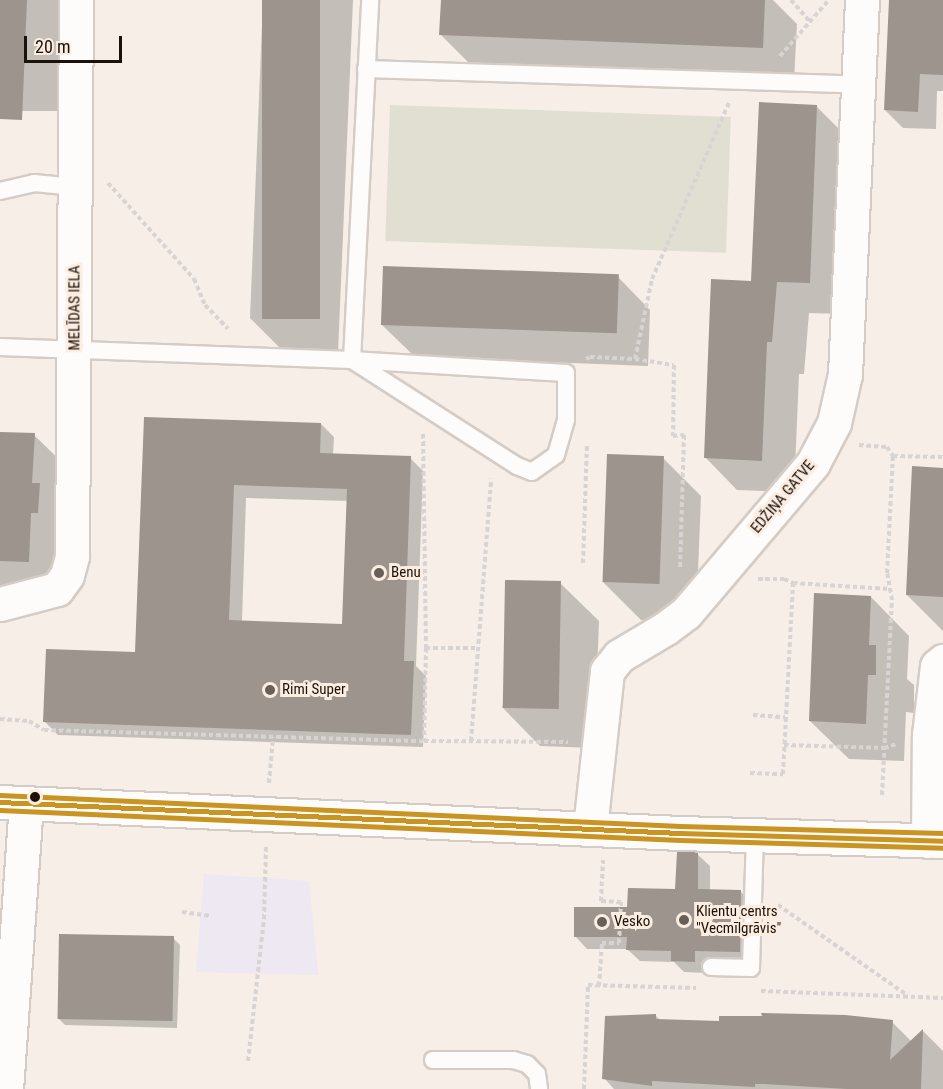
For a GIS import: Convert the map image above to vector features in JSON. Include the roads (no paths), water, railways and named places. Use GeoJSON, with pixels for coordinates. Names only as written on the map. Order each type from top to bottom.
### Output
{"type":"FeatureCollection","features":[{"type":"Feature","properties":{"kind":"street","name":"MELĪDAS IELA"},"geometry":{"type":"LineString","coordinates":[[0,604],[57,589],[67,575],[72,556],[76,0]]}},
{"type":"Feature","properties":{"kind":"street","name":"EDŽIŅA GATVE"},"geometry":{"type":"LineString","coordinates":[[597,829],[599,742],[608,671],[613,662],[686,613],[813,463],[834,423],[845,374],[856,84],[862,0]]}},
{"type":"Feature","properties":{"kind":"street"},"geometry":{"type":"LineString","coordinates":[[6,1089],[13,803],[597,829],[935,841],[929,735],[937,666],[943,661]]}},
{"type":"Feature","properties":{"kind":"lane"},"geometry":{"type":"LineString","coordinates":[[352,360],[370,0]]}},
{"type":"Feature","properties":{"kind":"lane"},"geometry":{"type":"LineString","coordinates":[[366,69],[856,84]]}},
{"type":"Feature","properties":{"kind":"lane"},"geometry":{"type":"LineString","coordinates":[[0,191],[34,183],[75,178]]}},
{"type":"Feature","properties":{"kind":"lane"},"geometry":{"type":"LineString","coordinates":[[0,347],[352,360],[566,373],[566,420],[556,455],[532,472],[494,451],[352,360]]}},
{"type":"Feature","properties":{"kind":"lane"},"geometry":{"type":"LineString","coordinates":[[711,967],[751,968],[755,835]]}},
{"type":"Feature","properties":{"kind":"lane"},"geometry":{"type":"LineString","coordinates":[[433,1060],[513,1060],[527,1064],[537,1074],[539,1089]]}},
{"type":"Feature","properties":{"kind":"place","name":"Benu"},"geometry":{"type":"Point","coordinates":[379,573]}},
{"type":"Feature","properties":{"kind":"place","name":"Rimi Super"},"geometry":{"type":"Point","coordinates":[270,690]}},
{"type":"Feature","properties":{"kind":"place","name":"Klientu centrs \"Vecmīlgrāvis\""},"geometry":{"type":"Point","coordinates":[684,920]}},
{"type":"Feature","properties":{"kind":"place","name":"Vesko"},"geometry":{"type":"Point","coordinates":[602,922]}}]}
